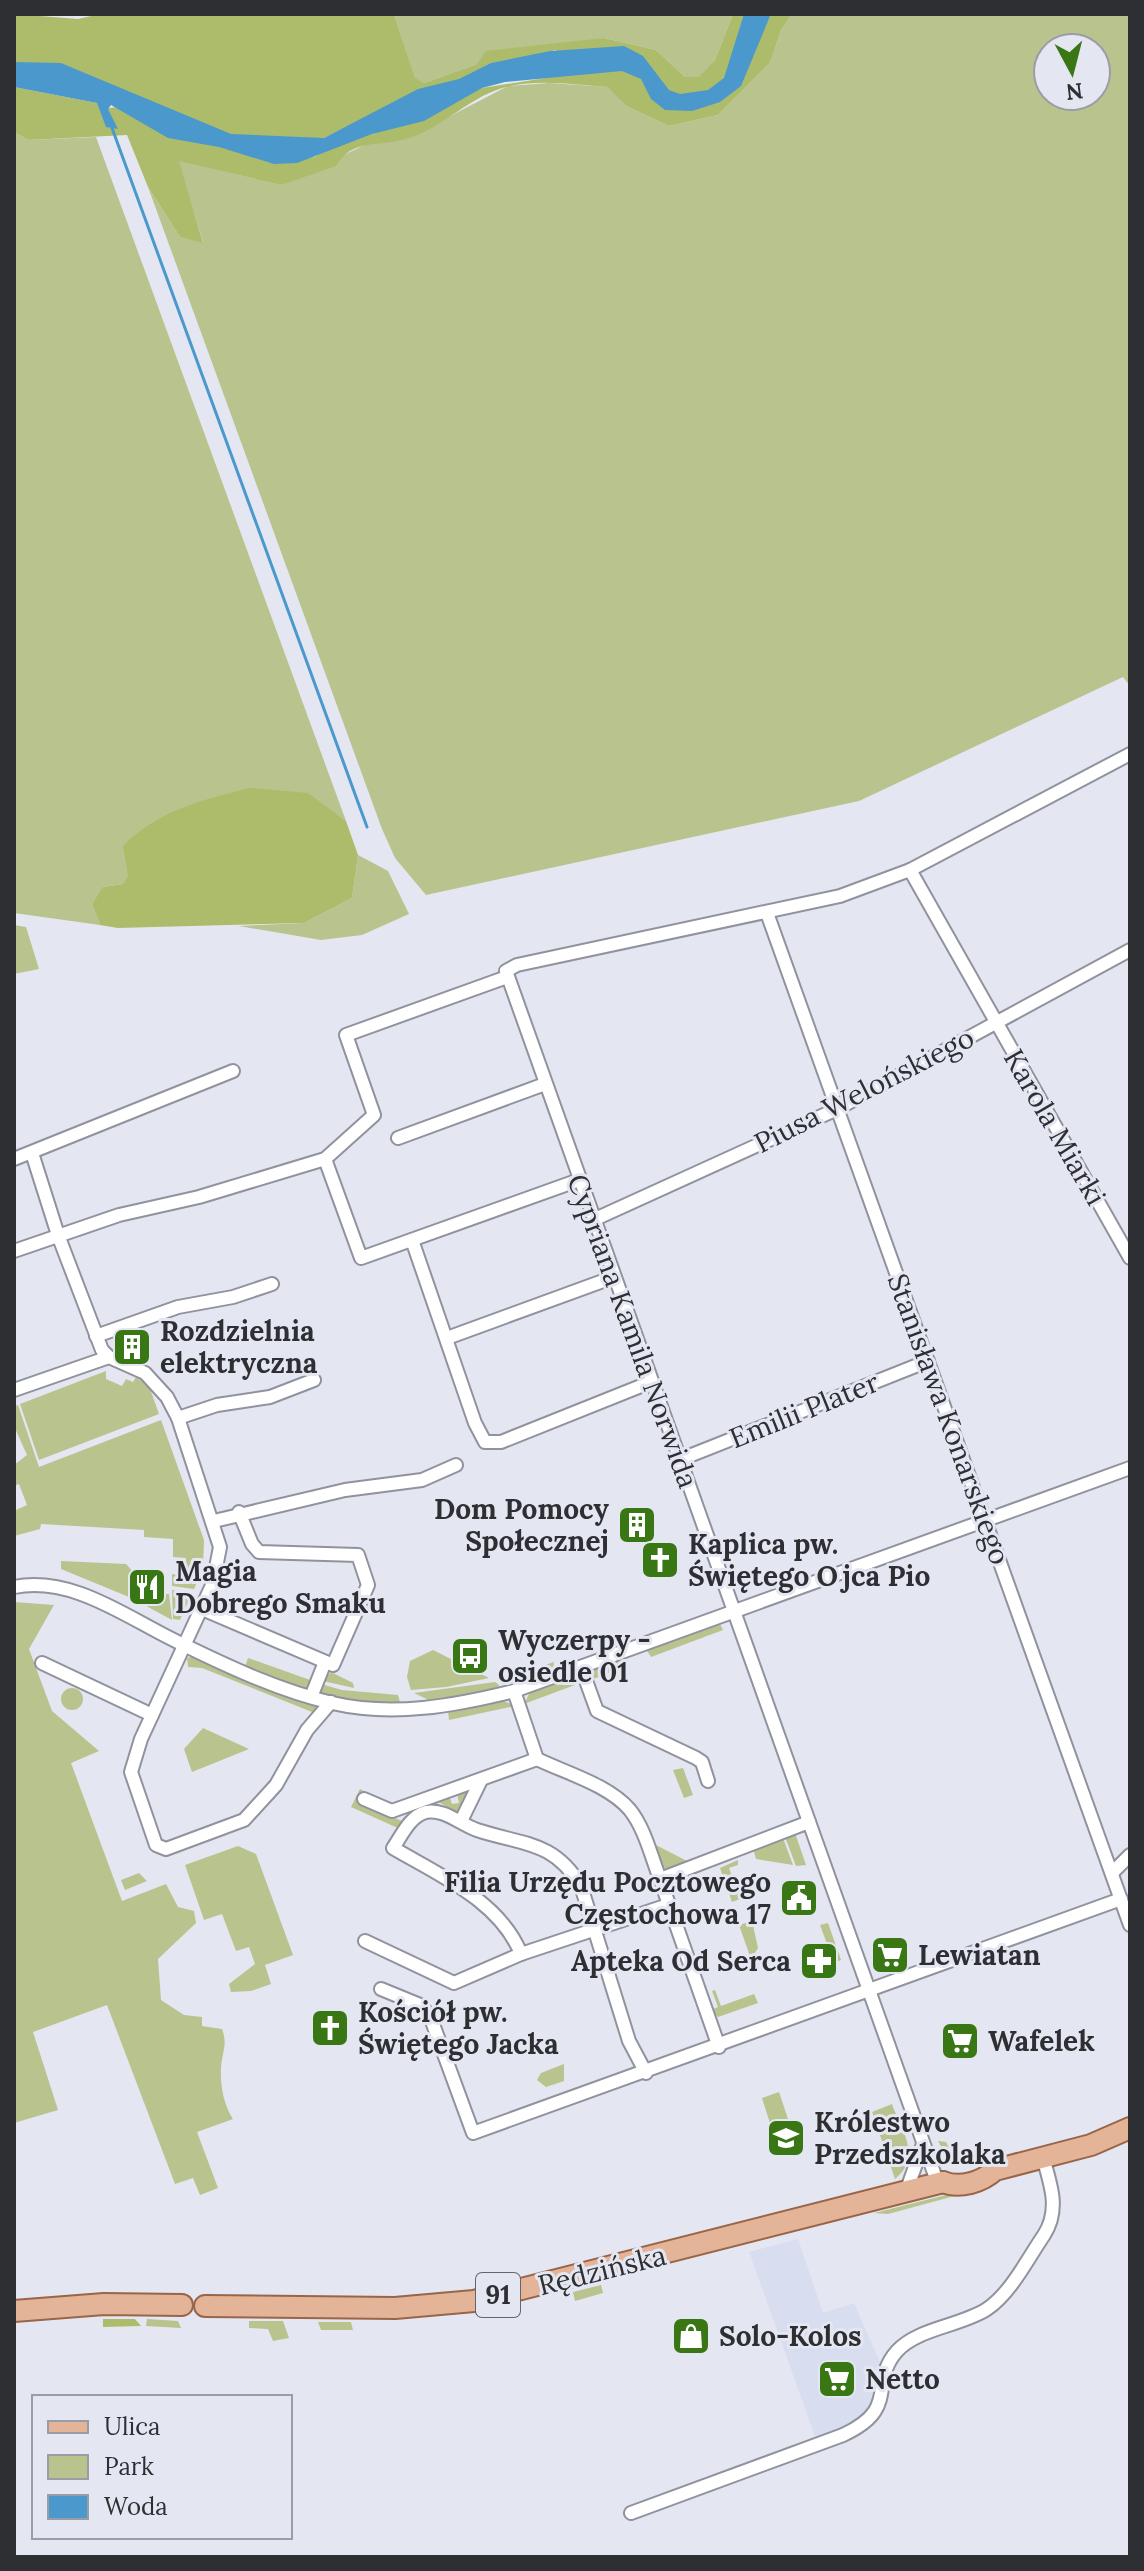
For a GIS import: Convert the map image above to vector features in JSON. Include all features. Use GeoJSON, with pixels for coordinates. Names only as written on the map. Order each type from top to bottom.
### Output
{"type":"FeatureCollection","features":[{"type":"Feature","properties":{"kind":"main road","name":"91"},"geometry":{"type":"LineString","coordinates":[[940,2183],[951,2173],[984,2166],[995,2170],[1043,2158],[1091,2145],[1130,2128]]}},
{"type":"Feature","properties":{"kind":"main road","name":"Rędzińska"},"geometry":{"type":"LineString","coordinates":[[14,2311],[104,2304],[182,2305],[189,2312],[198,2312],[205,2306],[395,2308],[474,2301],[940,2183]]}},
{"type":"Feature","properties":{"kind":"street"},"geometry":{"type":"LineString","coordinates":[[14,1251],[58,1235],[325,1159],[374,1115],[346,1035],[507,973],[840,896],[910,870],[1130,754]]}},
{"type":"Feature","properties":{"kind":"street","name":"Karola Miarki"},"geometry":{"type":"LineString","coordinates":[[910,870],[1130,1258]]}},
{"type":"Feature","properties":{"kind":"street","name":"Stanisława Konarskiego"},"geometry":{"type":"LineString","coordinates":[[767,913],[1130,1925]]}},
{"type":"Feature","properties":{"kind":"street","name":"Piusa Welońskiego"},"geometry":{"type":"LineString","coordinates":[[593,1220],[837,1109],[1130,950]]}},
{"type":"Feature","properties":{"kind":"street","name":"Cypriana Kamila Norwida"},"geometry":{"type":"LineString","coordinates":[[507,973],[923,2144],[940,2183]]}},
{"type":"Feature","properties":{"kind":"street"},"geometry":{"type":"LineString","coordinates":[[14,1159],[233,1071]]}},
{"type":"Feature","properties":{"kind":"street"},"geometry":{"type":"LineString","coordinates":[[398,1138],[545,1084]]}},
{"type":"Feature","properties":{"kind":"street"},"geometry":{"type":"LineString","coordinates":[[32,1153],[58,1235],[96,1336],[109,1357],[149,1376],[167,1397],[178,1418],[214,1521],[219,1564],[202,1609],[152,1715],[131,1772],[156,1845],[166,1849],[244,1820],[276,1785],[307,1730],[331,1702]]}},
{"type":"Feature","properties":{"kind":"street"},"geometry":{"type":"LineString","coordinates":[[325,1159],[361,1258],[579,1180]]}},
{"type":"Feature","properties":{"kind":"street"},"geometry":{"type":"LineString","coordinates":[[412,1240],[475,1423],[485,1442],[492,1443],[651,1382]]}},
{"type":"Feature","properties":{"kind":"street"},"geometry":{"type":"LineString","coordinates":[[447,1338],[614,1277]]}},
{"type":"Feature","properties":{"kind":"street"},"geometry":{"type":"LineString","coordinates":[[96,1336],[178,1307],[233,1297],[272,1284]]}},
{"type":"Feature","properties":{"kind":"street"},"geometry":{"type":"LineString","coordinates":[[14,1390],[109,1357]]}},
{"type":"Feature","properties":{"kind":"street","name":"Emilii Plater"},"geometry":{"type":"LineString","coordinates":[[679,1460],[928,1361]]}},
{"type":"Feature","properties":{"kind":"street"},"geometry":{"type":"LineString","coordinates":[[178,1418],[217,1405],[270,1397],[314,1380]]}},
{"type":"Feature","properties":{"kind":"street"},"geometry":{"type":"LineString","coordinates":[[214,1521],[239,1512],[345,1490],[422,1480],[456,1465]]}},
{"type":"Feature","properties":{"kind":"street"},"geometry":{"type":"LineString","coordinates":[[14,1587],[43,1585],[73,1590],[184,1646],[311,1697],[384,1709],[425,1708],[514,1691],[1130,1468]]}},
{"type":"Feature","properties":{"kind":"street"},"geometry":{"type":"LineString","coordinates":[[202,1609],[333,1665],[366,1593],[367,1575],[354,1553],[259,1552],[252,1544],[239,1512]]}},
{"type":"Feature","properties":{"kind":"street"},"geometry":{"type":"LineString","coordinates":[[311,1697],[325,1662]]}},
{"type":"Feature","properties":{"kind":"street"},"geometry":{"type":"LineString","coordinates":[[42,1663],[152,1715]]}},
{"type":"Feature","properties":{"kind":"street"},"geometry":{"type":"LineString","coordinates":[[581,1667],[597,1711],[696,1758],[702,1762],[708,1781]]}},
{"type":"Feature","properties":{"kind":"street"},"geometry":{"type":"LineString","coordinates":[[514,1691],[537,1759],[616,1798],[630,1811],[643,1832],[719,2047]]}},
{"type":"Feature","properties":{"kind":"street"},"geometry":{"type":"LineString","coordinates":[[364,1799],[392,1811],[537,1759]]}},
{"type":"Feature","properties":{"kind":"street"},"geometry":{"type":"LineString","coordinates":[[461,1821],[481,1780]]}},
{"type":"Feature","properties":{"kind":"street"},"geometry":{"type":"LineString","coordinates":[[521,1954],[508,1932],[482,1902],[393,1848],[415,1817],[422,1813],[440,1813],[475,1829],[523,1839],[558,1856],[581,1886],[629,2041],[646,2073]]}},
{"type":"Feature","properties":{"kind":"street"},"geometry":{"type":"LineString","coordinates":[[660,1879],[809,1822]]}},
{"type":"Feature","properties":{"kind":"street"},"geometry":{"type":"LineString","coordinates":[[1112,1873],[1130,1855]]}},
{"type":"Feature","properties":{"kind":"street"},"geometry":{"type":"LineString","coordinates":[[381,1989],[420,2005],[430,2016],[473,2133],[719,2047],[1121,1899]]}},
{"type":"Feature","properties":{"kind":"street"},"geometry":{"type":"LineString","coordinates":[[365,1941],[454,1983],[521,1954],[668,1905]]}},
{"type":"Feature","properties":{"kind":"street"},"geometry":{"type":"LineString","coordinates":[[906,2192],[923,2144]]}},
{"type":"Feature","properties":{"kind":"street"},"geometry":{"type":"LineString","coordinates":[[631,2513],[843,2435],[871,2419],[880,2404],[895,2354],[911,2341],[990,2307],[1051,2225],[1054,2201],[1043,2158]]}},
{"type":"Feature","properties":{"kind":"shaded area"},"geometry":{"type":"Polygon","coordinates":[[[798,2239],[823,2313],[854,2303],[882,2367],[876,2402],[853,2426],[815,2436],[749,2252],[798,2239]]]}},
{"type":"Feature","properties":{"kind":"green space"},"geometry":{"type":"Polygon","coordinates":[[[14,14],[78,19],[100,14],[394,14],[415,78],[424,83],[477,64],[486,51],[604,38],[656,50],[685,77],[699,77],[715,60],[733,14],[744,14],[743,67],[750,60],[771,14],[792,14],[781,30],[770,63],[718,115],[669,126],[626,106],[608,87],[522,84],[483,96],[419,134],[358,147],[336,166],[281,185],[179,161],[203,243],[180,237],[148,187],[127,135],[28,140],[14,132],[14,87],[97,103],[108,108],[118,107],[14,71],[14,14]],[[556,50],[542,53],[340,130],[324,138],[313,158],[329,146],[372,134],[482,88],[564,75],[556,50]]]}},
{"type":"Feature","properties":{"kind":"green space"},"geometry":{"type":"Polygon","coordinates":[[[394,14],[733,14],[715,60],[700,77],[685,77],[656,50],[604,38],[477,64],[424,83],[415,79],[394,14]]]}},
{"type":"Feature","properties":{"kind":"green space"},"geometry":{"type":"Polygon","coordinates":[[[792,14],[1130,14],[1130,686],[1123,677],[859,801],[426,895],[395,858],[382,829],[148,187],[180,237],[203,242],[178,160],[281,185],[373,141],[406,139],[508,86],[549,83],[609,87],[626,106],[669,126],[718,115],[770,63],[781,30],[792,14]]]}},
{"type":"Feature","properties":{"kind":"green space"},"geometry":{"type":"Polygon","coordinates":[[[14,132],[28,140],[96,137],[346,821],[308,794],[128,875],[123,884],[102,887],[92,904],[100,925],[14,913],[14,132]]]}},
{"type":"Feature","properties":{"kind":"green space"},"geometry":{"type":"Polygon","coordinates":[[[250,788],[308,793],[346,821],[358,855],[352,898],[304,923],[118,928],[100,925],[92,904],[102,887],[123,884],[128,875],[123,846],[166,815],[198,802],[250,788]]]}},
{"type":"Feature","properties":{"kind":"green space"},"geometry":{"type":"Polygon","coordinates":[[[358,855],[388,871],[409,914],[362,935],[321,940],[239,926],[304,923],[352,898],[358,855]]]}},
{"type":"Feature","properties":{"kind":"green space"},"geometry":{"type":"Polygon","coordinates":[[[14,925],[26,927],[39,969],[14,974],[14,925]]]}},
{"type":"Feature","properties":{"kind":"green space"},"geometry":{"type":"Polygon","coordinates":[[[106,1371],[106,1379],[122,1386],[126,1379],[133,1382],[136,1377],[149,1386],[159,1414],[39,1460],[20,1404],[106,1371]]]}},
{"type":"Feature","properties":{"kind":"green space"},"geometry":{"type":"Polygon","coordinates":[[[18,1405],[39,1467],[161,1420],[204,1540],[203,1568],[194,1589],[172,1586],[172,1574],[185,1576],[186,1558],[173,1557],[173,1539],[144,1537],[144,1530],[41,1524],[40,1529],[14,1536],[14,1511],[27,1505],[19,1484],[14,1486],[14,1465],[27,1455],[14,1426],[14,1406],[18,1405]]]}},
{"type":"Feature","properties":{"kind":"green space"},"geometry":{"type":"Polygon","coordinates":[[[61,1561],[126,1564],[135,1574],[134,1595],[129,1597],[61,1569],[61,1561]]]}},
{"type":"Feature","properties":{"kind":"green space"},"geometry":{"type":"Polygon","coordinates":[[[172,1590],[192,1593],[180,1620],[173,1619],[172,1590]]]}},
{"type":"Feature","properties":{"kind":"green space"},"geometry":{"type":"Polygon","coordinates":[[[138,1593],[169,1594],[172,1620],[139,1602],[138,1593]]]}},
{"type":"Feature","properties":{"kind":"green space"},"geometry":{"type":"Polygon","coordinates":[[[14,1602],[54,1605],[29,1649],[52,1711],[99,1751],[71,1763],[122,1901],[166,1884],[178,1907],[194,1911],[196,1923],[158,1959],[161,2000],[184,2015],[202,2017],[202,2026],[222,2029],[224,2035],[221,2082],[233,2119],[197,2132],[218,2188],[200,2195],[193,2178],[175,2184],[107,2005],[33,2032],[58,2110],[14,2123],[14,1602]]]}},
{"type":"Feature","properties":{"kind":"green space"},"geometry":{"type":"Polygon","coordinates":[[[719,1622],[723,1630],[651,1657],[646,1649],[719,1622]]]}},
{"type":"Feature","properties":{"kind":"green space"},"geometry":{"type":"Polygon","coordinates":[[[433,1650],[489,1678],[411,1690],[407,1677],[410,1661],[433,1650]]]}},
{"type":"Feature","properties":{"kind":"green space"},"geometry":{"type":"Polygon","coordinates":[[[196,1656],[319,1704],[320,1710],[317,1714],[202,1668],[188,1667],[187,1658],[196,1656]]]}},
{"type":"Feature","properties":{"kind":"green space"},"geometry":{"type":"Polygon","coordinates":[[[248,1658],[313,1681],[310,1688],[305,1689],[245,1667],[248,1658]]]}},
{"type":"Feature","properties":{"kind":"green space"},"geometry":{"type":"Polygon","coordinates":[[[618,1660],[621,1668],[591,1680],[591,1669],[618,1660]]]}},
{"type":"Feature","properties":{"kind":"green space"},"geometry":{"type":"Polygon","coordinates":[[[554,1662],[553,1670],[529,1681],[513,1676],[554,1662]]]}},
{"type":"Feature","properties":{"kind":"green space"},"geometry":{"type":"Polygon","coordinates":[[[331,1672],[353,1683],[354,1688],[323,1681],[331,1672]]]}},
{"type":"Feature","properties":{"kind":"green space"},"geometry":{"type":"Polygon","coordinates":[[[577,1675],[583,1682],[524,1704],[530,1692],[577,1675]]]}},
{"type":"Feature","properties":{"kind":"green space"},"geometry":{"type":"Polygon","coordinates":[[[495,1682],[499,1685],[497,1691],[433,1702],[414,1693],[495,1682]]]}},
{"type":"Feature","properties":{"kind":"green space"},"geometry":{"type":"Polygon","coordinates":[[[321,1684],[342,1690],[398,1695],[400,1702],[371,1704],[321,1695],[321,1684]]]}},
{"type":"Feature","properties":{"kind":"green space"},"geometry":{"type":"Polygon","coordinates":[[[72,1688],[83,1699],[72,1710],[61,1699],[72,1688]]]}},
{"type":"Feature","properties":{"kind":"green space"},"geometry":{"type":"Polygon","coordinates":[[[502,1700],[515,1706],[449,1720],[448,1711],[502,1700]]]}},
{"type":"Feature","properties":{"kind":"green space"},"geometry":{"type":"Polygon","coordinates":[[[203,1728],[249,1749],[192,1772],[184,1749],[203,1728]]]}},
{"type":"Feature","properties":{"kind":"green space"},"geometry":{"type":"Polygon","coordinates":[[[683,1768],[693,1795],[684,1798],[673,1770],[683,1768]]]}},
{"type":"Feature","properties":{"kind":"green space"},"geometry":{"type":"Polygon","coordinates":[[[471,1787],[460,1814],[435,1800],[449,1795],[452,1804],[459,1803],[457,1793],[471,1787]]]}},
{"type":"Feature","properties":{"kind":"green space"},"geometry":{"type":"Polygon","coordinates":[[[360,1789],[364,1791],[360,1802],[402,1821],[418,1807],[433,1801],[457,1814],[442,1810],[400,1829],[351,1807],[360,1789]]]}},
{"type":"Feature","properties":{"kind":"green space"},"geometry":{"type":"Polygon","coordinates":[[[795,1833],[806,1865],[796,1866],[785,1837],[795,1833]]]}},
{"type":"Feature","properties":{"kind":"green space"},"geometry":{"type":"Polygon","coordinates":[[[783,1838],[793,1865],[756,1859],[753,1848],[783,1838]]]}},
{"type":"Feature","properties":{"kind":"green space"},"geometry":{"type":"Polygon","coordinates":[[[650,1842],[689,1862],[670,1869],[661,1867],[650,1842]]]}},
{"type":"Feature","properties":{"kind":"green space"},"geometry":{"type":"Polygon","coordinates":[[[238,1846],[256,1854],[293,1955],[265,1965],[271,1984],[251,1991],[231,1992],[229,1984],[255,1964],[249,1947],[236,1951],[222,1914],[204,1920],[185,1865],[238,1846]]]}},
{"type":"Feature","properties":{"kind":"green space"},"geometry":{"type":"Polygon","coordinates":[[[738,1860],[738,1865],[729,1868],[740,1899],[732,1902],[720,1868],[738,1860]]]}},
{"type":"Feature","properties":{"kind":"green space"},"geometry":{"type":"Polygon","coordinates":[[[139,1873],[147,1881],[125,1890],[121,1880],[139,1873]]]}},
{"type":"Feature","properties":{"kind":"green space"},"geometry":{"type":"Polygon","coordinates":[[[752,1921],[758,1948],[751,1959],[739,1925],[752,1921]]]}},
{"type":"Feature","properties":{"kind":"green space"},"geometry":{"type":"Polygon","coordinates":[[[828,1923],[841,1960],[834,1963],[820,1925],[828,1923]]]}},
{"type":"Feature","properties":{"kind":"green space"},"geometry":{"type":"Polygon","coordinates":[[[715,1990],[721,2006],[754,1994],[758,2003],[718,2017],[711,2010],[718,2007],[712,1991],[715,1990]]]}},
{"type":"Feature","properties":{"kind":"green space"},"geometry":{"type":"Polygon","coordinates":[[[564,2064],[564,2081],[546,2087],[537,2080],[541,2073],[564,2064]]]}},
{"type":"Feature","properties":{"kind":"green space"},"geometry":{"type":"Polygon","coordinates":[[[779,2092],[791,2128],[789,2134],[775,2139],[762,2098],[779,2092]]]}},
{"type":"Feature","properties":{"kind":"green space"},"geometry":{"type":"Polygon","coordinates":[[[892,2104],[909,2152],[908,2162],[895,2179],[872,2112],[892,2104]]]}},
{"type":"Feature","properties":{"kind":"green space"},"geometry":{"type":"Polygon","coordinates":[[[938,2141],[946,2142],[950,2150],[960,2147],[963,2157],[947,2157],[938,2141]]]}},
{"type":"Feature","properties":{"kind":"green space"},"geometry":{"type":"Polygon","coordinates":[[[962,2191],[962,2194],[888,2214],[874,2213],[962,2191]]]}},
{"type":"Feature","properties":{"kind":"green space"},"geometry":{"type":"Polygon","coordinates":[[[601,2285],[603,2293],[575,2301],[573,2292],[601,2285]]]}},
{"type":"Feature","properties":{"kind":"green space"},"geometry":{"type":"Polygon","coordinates":[[[103,2319],[135,2319],[141,2326],[103,2327],[103,2319]]]}},
{"type":"Feature","properties":{"kind":"green space"},"geometry":{"type":"Polygon","coordinates":[[[147,2319],[178,2321],[181,2328],[146,2326],[147,2319]]]}},
{"type":"Feature","properties":{"kind":"green space"},"geometry":{"type":"Polygon","coordinates":[[[249,2321],[283,2321],[289,2338],[273,2341],[268,2329],[249,2328],[249,2321]]]}},
{"type":"Feature","properties":{"kind":"green space"},"geometry":{"type":"Polygon","coordinates":[[[318,2322],[351,2322],[353,2330],[321,2330],[318,2322]]]}},
{"type":"Feature","properties":{"kind":"water"},"geometry":{"type":"Polygon","coordinates":[[[744,14],[771,14],[741,86],[720,102],[692,111],[665,110],[651,99],[641,79],[622,71],[505,82],[482,88],[424,121],[372,134],[297,163],[274,164],[219,147],[168,138],[111,105],[108,109],[118,129],[106,127],[97,103],[14,87],[14,62],[61,63],[231,134],[324,138],[418,89],[459,79],[491,63],[550,51],[624,46],[643,56],[669,90],[680,94],[708,90],[724,78],[744,14]]]}},
{"type":"Feature","properties":{"kind":"waterway"},"geometry":{"type":"LineString","coordinates":[[112,128],[367,827]]}},
{"type":"Feature","properties":{"kind":"place","name":"Rozdzielnia elektryczna"},"geometry":{"type":"Point","coordinates":[132,1347]}},
{"type":"Feature","properties":{"kind":"place","name":"Dom Pomocy Społecznej"},"geometry":{"type":"Point","coordinates":[637,1525]}},
{"type":"Feature","properties":{"kind":"place","name":"Kaplica pw. Świętego Ojca Pio"},"geometry":{"type":"Point","coordinates":[660,1560]}},
{"type":"Feature","properties":{"kind":"place","name":"Magia Dobrego Smaku"},"geometry":{"type":"Point","coordinates":[147,1587]}},
{"type":"Feature","properties":{"kind":"place","name":"Wyczerpy - osiedle 01"},"geometry":{"type":"Point","coordinates":[470,1656]}},
{"type":"Feature","properties":{"kind":"place","name":"Filia Urzędu Pocztowego Częstochowa 17"},"geometry":{"type":"Point","coordinates":[799,1898]}},
{"type":"Feature","properties":{"kind":"place","name":"Lewiatan"},"geometry":{"type":"Point","coordinates":[890,1955]}},
{"type":"Feature","properties":{"kind":"place","name":"Apteka Od Serca"},"geometry":{"type":"Point","coordinates":[819,1961]}},
{"type":"Feature","properties":{"kind":"place","name":"Kościół pw. Świętego Jacka"},"geometry":{"type":"Point","coordinates":[330,2028]}},
{"type":"Feature","properties":{"kind":"place","name":"Wafelek"},"geometry":{"type":"Point","coordinates":[960,2041]}},
{"type":"Feature","properties":{"kind":"place","name":"Królestwo Przedszkolaka"},"geometry":{"type":"Point","coordinates":[786,2138]}},
{"type":"Feature","properties":{"kind":"place","name":"Solo-Kolos"},"geometry":{"type":"Point","coordinates":[691,2336]}},
{"type":"Feature","properties":{"kind":"place","name":"Netto"},"geometry":{"type":"Point","coordinates":[837,2379]}}]}
